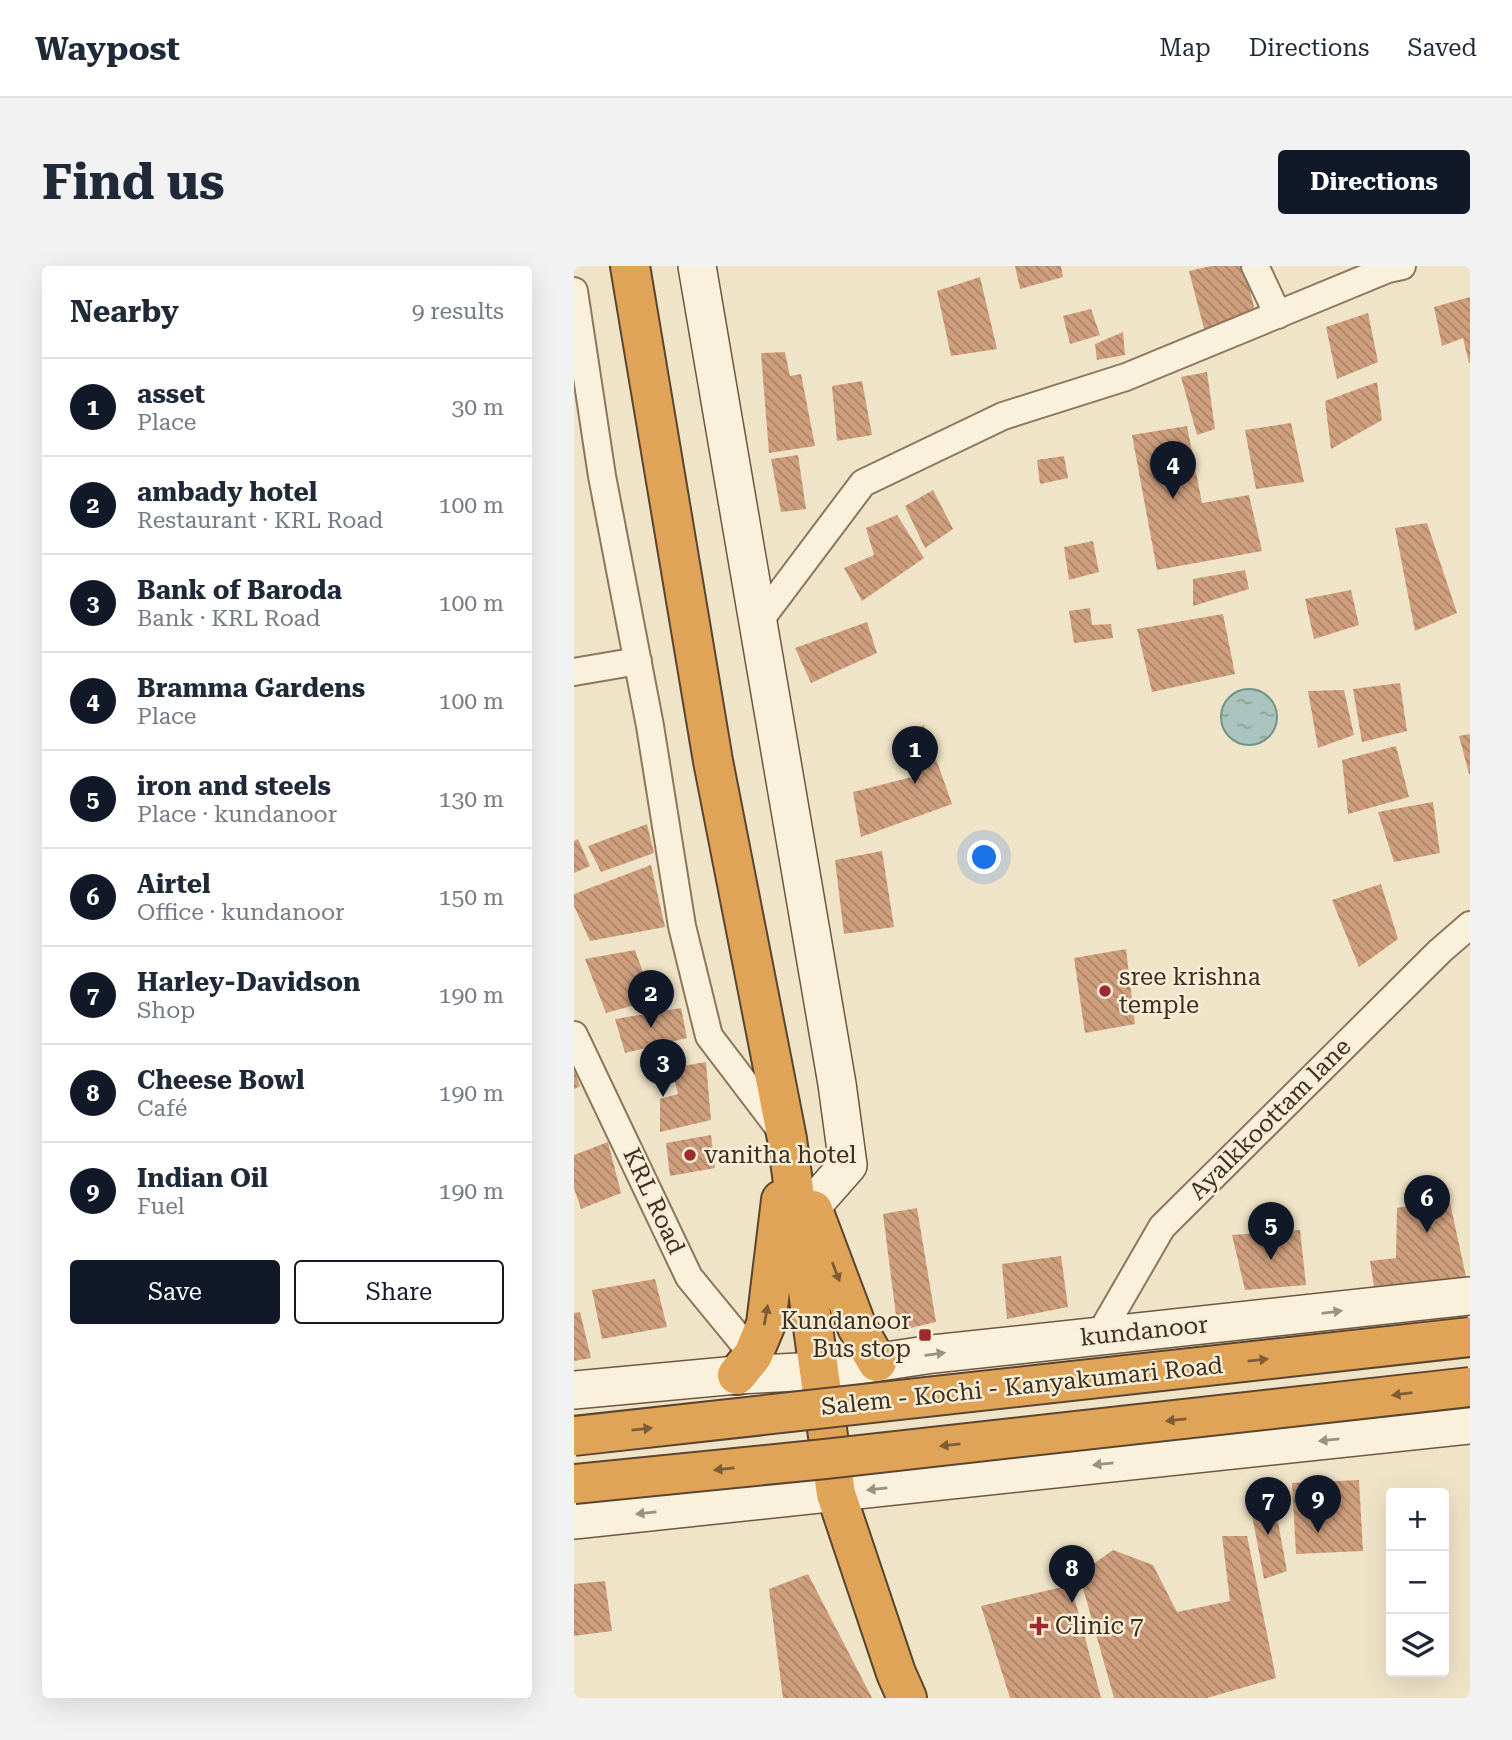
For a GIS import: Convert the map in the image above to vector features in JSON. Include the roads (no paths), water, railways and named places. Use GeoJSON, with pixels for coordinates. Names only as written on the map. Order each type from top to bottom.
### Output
{"type":"FeatureCollection","features":[{"type":"Feature","properties":{"kind":"highway"},"geometry":{"type":"LineString","coordinates":[[630,266],[713,761],[787,1139],[836,1494],[896,1674],[907,1698]]}},
{"type":"Feature","properties":{"kind":"highway"},"geometry":{"type":"LineString","coordinates":[[787,1139],[857,1327],[877,1362]]}},
{"type":"Feature","properties":{"kind":"highway"},"geometry":{"type":"LineString","coordinates":[[745,1365],[766,1324],[787,1139]]}},
{"type":"Feature","properties":{"kind":"highway","name":"Salem - Kochi - Kanyakumari Road"},"geometry":{"type":"LineString","coordinates":[[574,1436],[1470,1337]]}},
{"type":"Feature","properties":{"kind":"highway","name":"Salem - Kochi - Kanyakumari Road"},"geometry":{"type":"LineString","coordinates":[[574,1484],[825,1459],[1470,1387]]}},
{"type":"Feature","properties":{"kind":"street"},"geometry":{"type":"LineString","coordinates":[[697,266],[837,1084],[848,1165],[812,1206]]}},
{"type":"Feature","properties":{"kind":"street"},"geometry":{"type":"LineString","coordinates":[[1255,266],[1278,315]]}},
{"type":"Feature","properties":{"kind":"street"},"geometry":{"type":"LineString","coordinates":[[757,624],[863,483],[1003,416],[1126,377],[1388,269],[1402,266]]}},
{"type":"Feature","properties":{"kind":"street"},"geometry":{"type":"LineString","coordinates":[[574,291],[602,476],[638,661],[682,926],[709,1036],[787,1139]]}},
{"type":"Feature","properties":{"kind":"street"},"geometry":{"type":"LineString","coordinates":[[574,672],[638,661]]}},
{"type":"Feature","properties":{"kind":"street","name":"Ayalkkoottam lane"},"geometry":{"type":"LineString","coordinates":[[1099,1336],[1162,1227],[1440,951],[1470,925]]}},
{"type":"Feature","properties":{"kind":"street","name":"KRL Road"},"geometry":{"type":"LineString","coordinates":[[574,1035],[689,1277],[745,1365]]}},
{"type":"Feature","properties":{"kind":"street","name":"kundanoor"},"geometry":{"type":"LineString","coordinates":[[574,1390],[745,1365],[819,1371],[1099,1336],[1470,1296]]}},
{"type":"Feature","properties":{"kind":"street"},"geometry":{"type":"LineString","coordinates":[[574,1520],[1470,1425]]}},
{"type":"Feature","properties":{"kind":"water"},"geometry":{"type":"Polygon","coordinates":[[[1249,689],[1260,691],[1269,697],[1275,706],[1275,728],[1269,737],[1260,743],[1249,745],[1238,743],[1229,737],[1223,728],[1221,717],[1223,706],[1229,697],[1238,691],[1249,689]]]}},
{"type":"Feature","properties":{"kind":"place","name":"Bramma Gardens"},"geometry":{"type":"Point","coordinates":[1173,499]}},
{"type":"Feature","properties":{"kind":"place","name":"asset"},"geometry":{"type":"Point","coordinates":[915,784]}},
{"type":"Feature","properties":{"kind":"place","name":"sree krishna temple"},"geometry":{"type":"Point","coordinates":[1105,991]}},
{"type":"Feature","properties":{"kind":"place","name":"ambady hotel"},"geometry":{"type":"Point","coordinates":[651,1028]}},
{"type":"Feature","properties":{"kind":"place","name":"Bank of Baroda"},"geometry":{"type":"Point","coordinates":[663,1097]}},
{"type":"Feature","properties":{"kind":"place","name":"vanitha hotel"},"geometry":{"type":"Point","coordinates":[690,1155]}},
{"type":"Feature","properties":{"kind":"place","name":"Airtel"},"geometry":{"type":"Point","coordinates":[1427,1233]}},
{"type":"Feature","properties":{"kind":"place","name":"iron and steels"},"geometry":{"type":"Point","coordinates":[1271,1260]}},
{"type":"Feature","properties":{"kind":"place","name":"Kundanoor Bus stop"},"geometry":{"type":"Point","coordinates":[925,1335]}},
{"type":"Feature","properties":{"kind":"place","name":"Indian Oil"},"geometry":{"type":"Point","coordinates":[1318,1533]}},
{"type":"Feature","properties":{"kind":"place","name":"Harley-Davidson"},"geometry":{"type":"Point","coordinates":[1268,1535]}},
{"type":"Feature","properties":{"kind":"place","name":"Cheese Bowl"},"geometry":{"type":"Point","coordinates":[1072,1603]}},
{"type":"Feature","properties":{"kind":"place","name":"Clinic 7"},"geometry":{"type":"Point","coordinates":[1039,1626]}}]}
